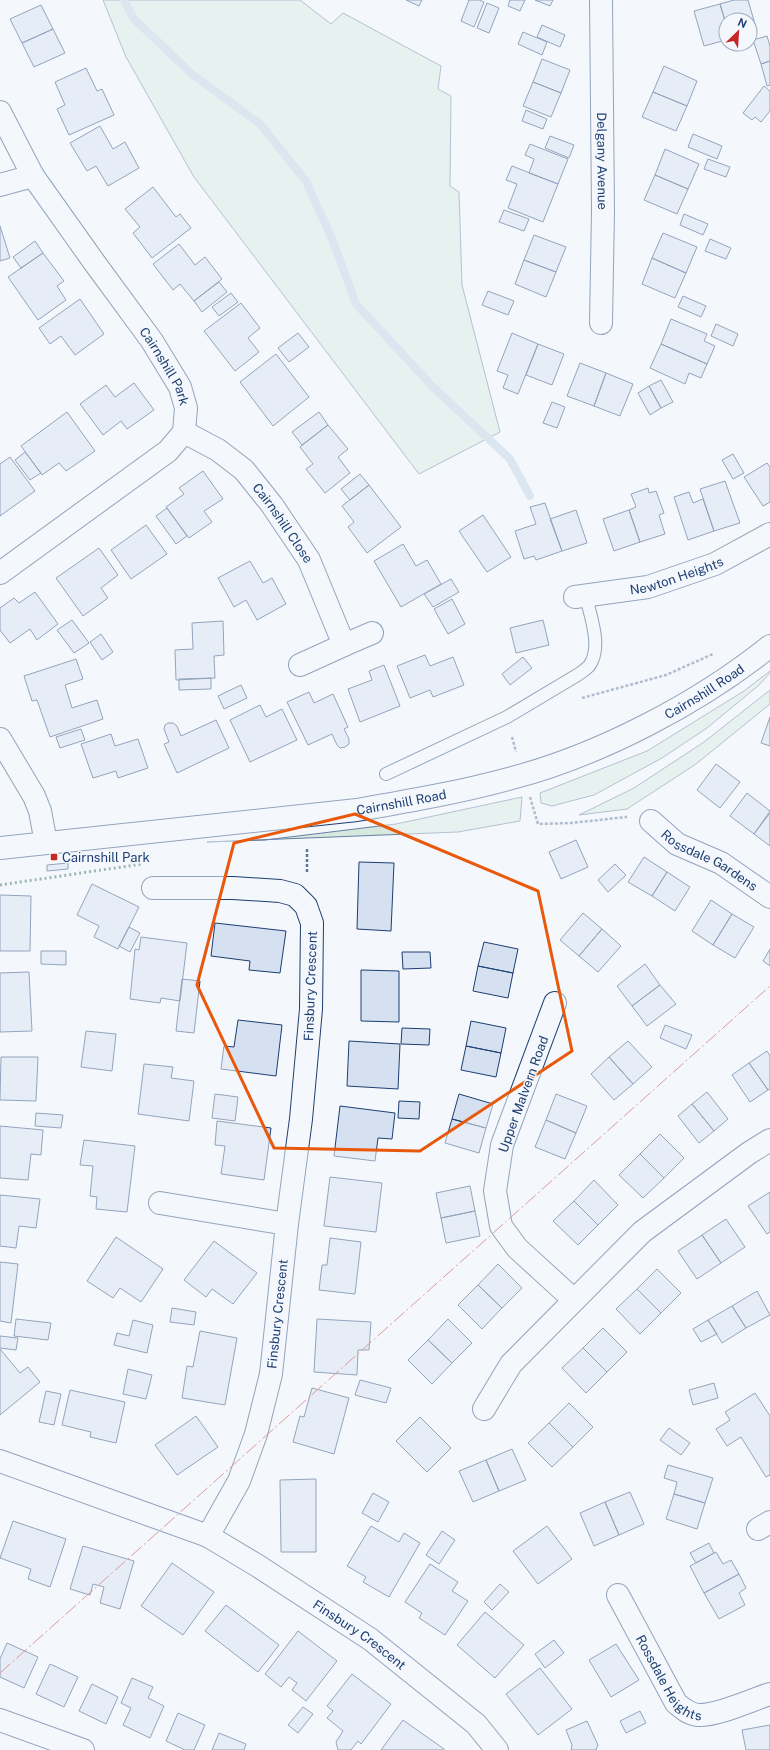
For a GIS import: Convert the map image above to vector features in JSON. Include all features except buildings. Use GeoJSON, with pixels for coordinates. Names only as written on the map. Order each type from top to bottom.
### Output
{"type":"FeatureCollection","features":[{"type":"Feature","properties":{"kind":"street","name":"Delgany Avenue"},"geometry":{"type":"LineString","coordinates":[[601,0],[603,211],[601,323]]}},
{"type":"Feature","properties":{"kind":"street","name":"Cairnshill Park"},"geometry":{"type":"LineString","coordinates":[[0,112],[33,176],[152,341],[180,387],[186,408],[184,432]]}},
{"type":"Feature","properties":{"kind":"street"},"geometry":{"type":"LineString","coordinates":[[0,185],[33,176]]}},
{"type":"Feature","properties":{"kind":"street"},"geometry":{"type":"LineString","coordinates":[[0,573],[168,451],[184,432]]}},
{"type":"Feature","properties":{"kind":"street","name":"Cairnshill Close"},"geometry":{"type":"LineString","coordinates":[[184,432],[218,450],[244,470],[272,505],[309,560],[344,645]]}},
{"type":"Feature","properties":{"kind":"street","name":"Newton Heights"},"geometry":{"type":"LineString","coordinates":[[580,596],[648,587],[715,564],[770,534]]}},
{"type":"Feature","properties":{"kind":"street"},"geometry":{"type":"LineString","coordinates":[[300,665],[372,633]]}},
{"type":"Feature","properties":{"kind":"street","name":"Cairnshill Road"},"geometry":{"type":"LineString","coordinates":[[0,848],[357,810],[409,801],[513,778],[557,764],[608,743],[648,724],[705,691],[770,646]]}},
{"type":"Feature","properties":{"kind":"street"},"geometry":{"type":"LineString","coordinates":[[0,739],[34,796],[40,811],[46,843]]}},
{"type":"Feature","properties":{"kind":"street","name":"Rossdale Gardens"},"geometry":{"type":"LineString","coordinates":[[651,822],[677,844],[721,863],[770,897]]}},
{"type":"Feature","properties":{"kind":"street","name":"Finsbury Crescent"},"geometry":{"type":"LineString","coordinates":[[153,888],[233,888],[280,891],[294,895],[306,906],[312,923],[311,1009],[301,1119],[287,1224],[271,1374],[256,1434],[239,1481],[208,1536]]}},
{"type":"Feature","properties":{"kind":"street","name":"Upper Malvern Road"},"geometry":{"type":"LineString","coordinates":[[555,1003],[502,1145],[495,1191],[501,1226],[517,1248],[574,1300]]}},
{"type":"Feature","properties":{"kind":"street"},"geometry":{"type":"LineString","coordinates":[[484,1409],[512,1364],[642,1232],[749,1153],[770,1140]]}},
{"type":"Feature","properties":{"kind":"street"},"geometry":{"type":"LineString","coordinates":[[160,1203],[287,1224]]}},
{"type":"Feature","properties":{"kind":"street","name":"Finsbury Crescent"},"geometry":{"type":"LineString","coordinates":[[0,1461],[208,1536],[258,1566],[370,1639],[476,1724],[497,1750]]}},
{"type":"Feature","properties":{"kind":"street","name":"Rossdale Heights"},"geometry":{"type":"LineString","coordinates":[[618,1594],[676,1704],[686,1712],[698,1715],[715,1712],[770,1694]]}},
{"type":"Feature","properties":{"kind":"street"},"geometry":{"type":"LineString","coordinates":[[0,1720],[83,1750]]}},
{"type":"Feature","properties":{"kind":"lane"},"geometry":{"type":"LineString","coordinates":[[386,774],[507,717],[579,674],[588,666],[594,656],[595,642],[580,596]]}},
{"type":"Feature","properties":{"kind":"path"},"geometry":{"type":"LineString","coordinates":[[576,699],[666,675],[715,653]]}},
{"type":"Feature","properties":{"kind":"path"},"geometry":{"type":"LineString","coordinates":[[530,796],[538,824],[572,823],[628,817],[651,822]]}},
{"type":"Feature","properties":{"kind":"highlighted area"},"geometry":{"type":"Polygon","coordinates":[[[355,814],[538,891],[572,1051],[420,1151],[274,1148],[197,985],[234,843],[355,814]]]}},
{"type":"Feature","properties":{"kind":"shaded area"},"geometry":{"type":"Polygon","coordinates":[[[103,0],[300,0],[331,24],[343,13],[441,66],[438,89],[451,96],[450,186],[459,192],[462,285],[500,432],[419,474],[194,177],[126,57],[103,0]]]}},
{"type":"Feature","properties":{"kind":"shaded area"},"geometry":{"type":"Polygon","coordinates":[[[770,671],[770,673],[759,685],[707,728],[662,758],[594,795],[552,806],[541,803],[540,793],[647,751],[744,691],[770,671]]]}},
{"type":"Feature","properties":{"kind":"shaded area"},"geometry":{"type":"Polygon","coordinates":[[[770,690],[770,704],[696,764],[627,809],[579,815],[634,788],[704,742],[770,690]]]}},
{"type":"Feature","properties":{"kind":"shaded area"},"geometry":{"type":"Polygon","coordinates":[[[522,797],[520,821],[458,832],[269,840],[396,824],[522,797]]]}},
{"type":"Feature","properties":{"kind":"waterway"},"geometry":{"type":"LineString","coordinates":[[124,0],[134,19],[192,74],[260,124],[306,181],[332,239],[356,304],[433,387],[510,459],[530,496]]}},
{"type":"Feature","properties":{"kind":"hedge"},"geometry":{"type":"LineString","coordinates":[[0,885],[142,864]]}},
{"type":"Feature","properties":{"kind":"power"},"geometry":{"type":"LineString","coordinates":[[0,1673],[770,986]]}},
{"type":"Feature","properties":{"kind":"place","name":"Cairnshill Park"},"geometry":{"type":"Point","coordinates":[54,857]}}]}
